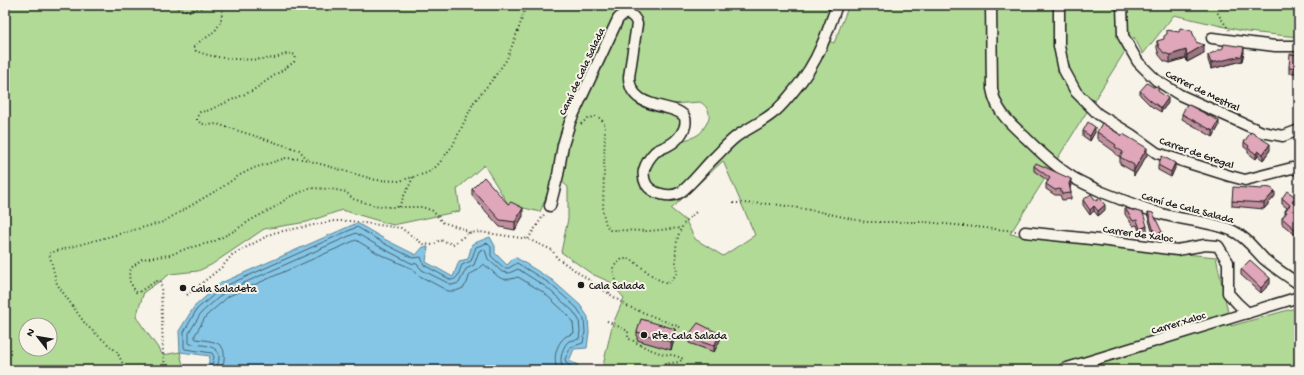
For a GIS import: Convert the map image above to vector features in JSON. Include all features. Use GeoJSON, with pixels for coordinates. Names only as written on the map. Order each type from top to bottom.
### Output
{"type":"FeatureCollection","features":[{"type":"Feature","properties":{"kind":"street","name":"Camí de Cala Salada"},"geometry":{"type":"LineString","coordinates":[[550,206],[558,175],[563,145],[570,122],[618,19],[622,15],[626,13],[630,14],[636,20],[637,24],[629,72],[629,81],[632,91],[640,98],[654,105],[679,111],[685,118],[685,125],[682,133],[671,144],[655,153],[646,165],[644,172],[646,184],[650,189],[670,195],[680,193],[729,143],[773,114],[792,93],[809,68],[820,48],[837,5]]}},
{"type":"Feature","properties":{"kind":"street","name":"Camí de Cala Salada"},"geometry":{"type":"LineString","coordinates":[[991,5],[992,89],[994,99],[1005,117],[1045,157],[1084,184],[1121,200],[1162,214],[1207,223],[1235,232],[1244,238],[1264,259],[1299,284]]}},
{"type":"Feature","properties":{"kind":"street","name":"Carrer de Gregal"},"geometry":{"type":"LineString","coordinates":[[1059,5],[1059,46],[1064,70],[1076,92],[1098,114],[1132,135],[1157,153],[1230,176],[1245,180],[1292,168],[1299,170]]}},
{"type":"Feature","properties":{"kind":"street","name":"Carrer de Mestral"},"geometry":{"type":"LineString","coordinates":[[1122,5],[1123,36],[1138,62],[1156,80],[1180,95],[1262,132],[1283,136],[1299,130]]}},
{"type":"Feature","properties":{"kind":"street"},"geometry":{"type":"LineString","coordinates":[[1212,38],[1275,46],[1299,46]]}},
{"type":"Feature","properties":{"kind":"street","name":"Carrer de Xaloc"},"geometry":{"type":"LineString","coordinates":[[1025,232],[1177,250],[1205,245],[1218,246],[1228,262],[1228,293],[1248,313]]}},
{"type":"Feature","properties":{"kind":"street","name":"Carrer Xaloc"},"geometry":{"type":"LineString","coordinates":[[1064,369],[1299,297]]}},
{"type":"Feature","properties":{"kind":"path"},"geometry":{"type":"LineString","coordinates":[[176,5],[177,8],[190,11],[210,5]]}},
{"type":"Feature","properties":{"kind":"path"},"geometry":{"type":"LineString","coordinates":[[218,5],[222,7],[223,16],[218,28],[212,35],[196,44],[194,47],[196,51],[230,59],[275,58],[286,54],[295,55],[295,58],[294,62],[252,91],[207,111],[200,112],[196,120],[206,125],[217,124],[299,150],[308,160]]}},
{"type":"Feature","properties":{"kind":"path"},"geometry":{"type":"LineString","coordinates":[[126,370],[117,352],[86,325],[57,284],[49,253],[163,222],[224,186],[238,176],[260,166],[286,158],[308,160],[376,180],[398,181],[427,172],[437,166],[453,144],[474,102],[493,79],[506,59],[520,26],[526,5]]}},
{"type":"Feature","properties":{"kind":"path"},"geometry":{"type":"LineString","coordinates":[[1216,5],[1218,14],[1228,28],[1242,42]]}},
{"type":"Feature","properties":{"kind":"path"},"geometry":{"type":"LineString","coordinates":[[577,128],[585,120],[592,117],[599,118],[604,122],[603,212],[606,225],[610,230],[649,231],[681,228]]}},
{"type":"Feature","properties":{"kind":"path"},"geometry":{"type":"LineString","coordinates":[[399,207],[413,177]]}},
{"type":"Feature","properties":{"kind":"path"},"geometry":{"type":"LineString","coordinates":[[166,370],[163,355],[161,282],[156,281],[139,292],[136,292],[130,282],[129,275],[131,268],[142,259],[170,255],[188,248],[213,242],[275,207],[289,197],[312,188],[331,189],[346,192],[353,199],[373,205],[389,207],[422,207],[434,211],[442,222],[464,229],[469,233]]}},
{"type":"Feature","properties":{"kind":"path"},"geometry":{"type":"LineString","coordinates":[[733,202],[774,204],[866,222],[925,222],[1025,232]]}},
{"type":"Feature","properties":{"kind":"path"},"geometry":{"type":"LineString","coordinates":[[528,239],[550,206]]}},
{"type":"Feature","properties":{"kind":"path"},"geometry":{"type":"LineString","coordinates":[[609,293],[617,283],[613,267],[622,259],[631,259],[654,277],[667,284],[677,274],[675,261],[676,244],[681,228],[686,221],[698,211]]}},
{"type":"Feature","properties":{"kind":"path"},"geometry":{"type":"LineString","coordinates":[[187,294],[222,267],[232,255],[273,233],[334,221],[350,221],[400,228],[423,244],[433,245],[440,240],[453,244],[469,233],[480,232],[528,239],[552,250],[557,258],[627,306],[682,328]]}},
{"type":"Feature","properties":{"kind":"path"},"geometry":{"type":"LineString","coordinates":[[607,321],[628,331],[628,338],[645,347],[664,354],[676,355],[683,359],[679,362],[663,364],[660,368],[663,370]]}},
{"type":"Feature","properties":{"kind":"green space"},"geometry":{"type":"Polygon","coordinates":[[[5,5],[841,5],[827,40],[834,43],[849,5],[1299,5],[1299,37],[1247,32],[1174,15],[1143,54],[1134,37],[1010,234],[1092,245],[1216,257],[1231,326],[1299,307],[1299,370],[602,370],[612,326],[624,298],[610,282],[592,274],[561,252],[568,219],[568,187],[560,180],[551,184],[540,212],[508,204],[484,165],[457,189],[460,211],[393,225],[342,210],[307,222],[264,229],[211,265],[198,271],[170,274],[144,292],[136,317],[163,355],[180,352],[184,370],[5,370],[5,5]],[[700,102],[672,104],[689,120],[681,141],[693,137],[702,131],[709,119],[709,112],[700,102]],[[723,161],[671,209],[686,221],[695,239],[723,256],[755,235],[723,161]]]}},
{"type":"Feature","properties":{"kind":"water"},"geometry":{"type":"Polygon","coordinates":[[[357,223],[416,255],[423,247],[428,247],[426,262],[453,277],[459,261],[468,259],[472,244],[490,237],[495,246],[495,253],[507,265],[515,257],[552,280],[580,305],[588,317],[589,332],[587,348],[574,349],[569,361],[578,365],[577,370],[207,370],[210,356],[180,352],[179,331],[194,307],[221,283],[357,223]]]}},
{"type":"Feature","properties":{"kind":"building"},"geometry":{"type":"Polygon","coordinates":[[[1180,28],[1192,31],[1196,42],[1204,45],[1187,55],[1186,50],[1170,55],[1164,53],[1159,47],[1157,41],[1164,39],[1164,36],[1167,34],[1167,30],[1179,32],[1180,28]]]}},
{"type":"Feature","properties":{"kind":"building"},"geometry":{"type":"Polygon","coordinates":[[[1224,44],[1244,47],[1242,56],[1211,63],[1208,55],[1223,48],[1224,44]]]}},
{"type":"Feature","properties":{"kind":"building"},"geometry":{"type":"Polygon","coordinates":[[[1290,54],[1299,55],[1299,68],[1289,67],[1290,54]]]}},
{"type":"Feature","properties":{"kind":"building"},"geometry":{"type":"Polygon","coordinates":[[[1147,83],[1153,87],[1158,86],[1158,91],[1168,98],[1161,108],[1140,91],[1147,83]]]}},
{"type":"Feature","properties":{"kind":"building"},"geometry":{"type":"Polygon","coordinates":[[[1187,104],[1219,121],[1213,131],[1182,114],[1187,104]]]}},
{"type":"Feature","properties":{"kind":"building"},"geometry":{"type":"Polygon","coordinates":[[[1088,122],[1095,127],[1090,136],[1083,131],[1088,122]]]}},
{"type":"Feature","properties":{"kind":"building"},"geometry":{"type":"Polygon","coordinates":[[[1102,123],[1122,136],[1123,134],[1147,148],[1134,170],[1134,165],[1120,157],[1123,152],[1115,147],[1116,145],[1097,132],[1102,123]]]}},
{"type":"Feature","properties":{"kind":"building"},"geometry":{"type":"Polygon","coordinates":[[[1251,132],[1270,144],[1263,154],[1258,151],[1256,154],[1248,148],[1249,146],[1244,142],[1251,132]]]}},
{"type":"Feature","properties":{"kind":"building"},"geometry":{"type":"Polygon","coordinates":[[[1162,156],[1175,163],[1171,172],[1158,165],[1162,156]]]}},
{"type":"Feature","properties":{"kind":"building"},"geometry":{"type":"Polygon","coordinates":[[[1036,163],[1071,179],[1069,184],[1071,193],[1062,194],[1060,189],[1055,190],[1046,184],[1050,178],[1034,166],[1036,163]]]}},
{"type":"Feature","properties":{"kind":"building"},"geometry":{"type":"Polygon","coordinates":[[[484,177],[508,204],[511,202],[523,208],[515,222],[500,220],[472,189],[484,177]]]}},
{"type":"Feature","properties":{"kind":"building"},"geometry":{"type":"Polygon","coordinates":[[[1233,187],[1262,189],[1263,187],[1271,188],[1275,191],[1264,203],[1232,201],[1233,187]]]}},
{"type":"Feature","properties":{"kind":"building"},"geometry":{"type":"Polygon","coordinates":[[[1287,191],[1296,197],[1292,202],[1299,208],[1299,229],[1297,231],[1282,218],[1290,205],[1282,198],[1287,191]]]}},
{"type":"Feature","properties":{"kind":"building"},"geometry":{"type":"Polygon","coordinates":[[[1091,194],[1096,201],[1100,198],[1105,205],[1098,211],[1094,206],[1090,210],[1083,200],[1091,194]]]}},
{"type":"Feature","properties":{"kind":"building"},"geometry":{"type":"Polygon","coordinates":[[[1125,208],[1143,213],[1147,226],[1140,229],[1137,220],[1133,221],[1125,208]]]}},
{"type":"Feature","properties":{"kind":"building"},"geometry":{"type":"Polygon","coordinates":[[[1148,212],[1153,213],[1162,232],[1155,235],[1148,212]]]}},
{"type":"Feature","properties":{"kind":"building"},"geometry":{"type":"Polygon","coordinates":[[[1250,260],[1270,278],[1261,288],[1241,269],[1250,260]]]}},
{"type":"Feature","properties":{"kind":"building"},"geometry":{"type":"Polygon","coordinates":[[[641,319],[675,329],[671,342],[637,332],[641,319]]]}},
{"type":"Feature","properties":{"kind":"building"},"geometry":{"type":"Polygon","coordinates":[[[698,323],[720,334],[714,346],[689,338],[691,332],[698,323]]]}},
{"type":"Feature","properties":{"kind":"place","name":"Cala Salada"},"geometry":{"type":"Point","coordinates":[581,285]}},
{"type":"Feature","properties":{"kind":"place","name":"Cala Saladeta"},"geometry":{"type":"Point","coordinates":[183,288]}},
{"type":"Feature","properties":{"kind":"place","name":"Rte.Cala Salada"},"geometry":{"type":"Point","coordinates":[644,335]}}]}
